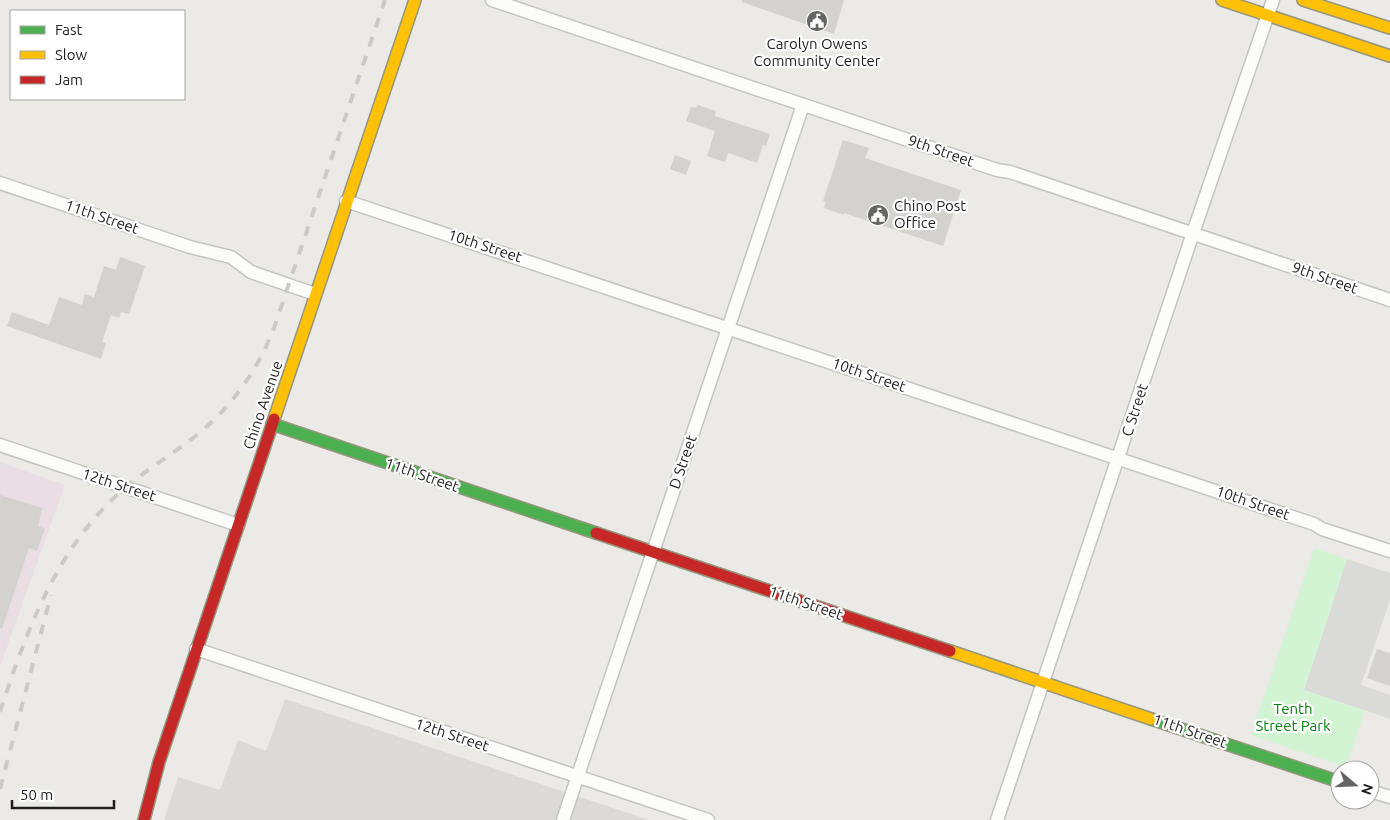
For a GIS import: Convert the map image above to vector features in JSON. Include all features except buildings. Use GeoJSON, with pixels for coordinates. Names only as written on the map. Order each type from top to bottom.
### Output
{"type":"FeatureCollection","features":[{"type":"Feature","properties":{"kind":"main road","name":"Chino Avenue"},"geometry":{"type":"LineString","coordinates":[[144,820],[159,762],[196,649],[415,0]]}},
{"type":"Feature","properties":{"kind":"main road"},"geometry":{"type":"LineString","coordinates":[[1222,0],[1390,56]]}},
{"type":"Feature","properties":{"kind":"main road"},"geometry":{"type":"LineString","coordinates":[[1303,0],[1390,28]]}},
{"type":"Feature","properties":{"kind":"main road","name":"11th Street"},"geometry":{"type":"LineString","coordinates":[[272,424],[1330,779]]}},
{"type":"Feature","properties":{"kind":"street","name":"9th Street"},"geometry":{"type":"LineString","coordinates":[[492,0],[984,166],[1010,172],[1390,300]]}},
{"type":"Feature","properties":{"kind":"street","name":"C Street"},"geometry":{"type":"LineString","coordinates":[[997,820],[1273,0]]}},
{"type":"Feature","properties":{"kind":"street","name":"D Street"},"geometry":{"type":"LineString","coordinates":[[563,820],[803,105]]}},
{"type":"Feature","properties":{"kind":"street","name":"11th Street"},"geometry":{"type":"LineString","coordinates":[[0,182],[190,247],[231,256],[251,272],[315,294]]}},
{"type":"Feature","properties":{"kind":"street","name":"10th Street"},"geometry":{"type":"LineString","coordinates":[[346,201],[729,327],[1390,551]]}},
{"type":"Feature","properties":{"kind":"street","name":"12th Street"},"geometry":{"type":"LineString","coordinates":[[0,445],[238,525]]}},
{"type":"Feature","properties":{"kind":"street","name":"12th Street"},"geometry":{"type":"LineString","coordinates":[[196,649],[708,820]]}},
{"type":"Feature","properties":{"kind":"shaded area"},"geometry":{"type":"Polygon","coordinates":[[[0,462],[65,485],[0,667],[0,462]]]}},
{"type":"Feature","properties":{"kind":"shaded area"},"geometry":{"type":"Polygon","coordinates":[[[1347,559],[1390,573],[1390,600],[1361,685],[1390,695],[1390,719],[1304,690],[1347,559]]]}},
{"type":"Feature","properties":{"kind":"shaded area"},"geometry":{"type":"Polygon","coordinates":[[[285,699],[649,820],[164,820],[178,777],[220,790],[238,740],[266,751],[285,699]]]}},
{"type":"Feature","properties":{"kind":"green space","name":"Tenth Street Park"},"geometry":{"type":"Polygon","coordinates":[[[1314,548],[1347,559],[1304,690],[1365,711],[1348,760],[1330,760],[1330,762],[1251,735],[1314,548]]]}},
{"type":"Feature","properties":{"kind":"railway"},"geometry":{"type":"LineString","coordinates":[[0,712],[29,630],[41,603],[69,552],[86,528],[125,488],[189,441],[216,418],[239,391],[259,361],[274,328],[385,0]]}},
{"type":"Feature","properties":{"kind":"railway"},"geometry":{"type":"LineString","coordinates":[[0,789],[51,595]]}},
{"type":"Feature","properties":{"kind":"traffic: fast"},"geometry":{"type":"LineString","coordinates":[[272,424],[596,533]]}},
{"type":"Feature","properties":{"kind":"traffic: fast"},"geometry":{"type":"LineString","coordinates":[[1151,719],[1330,779]]}},
{"type":"Feature","properties":{"kind":"traffic: slow"},"geometry":{"type":"LineString","coordinates":[[274,419],[415,0]]}},
{"type":"Feature","properties":{"kind":"traffic: slow"},"geometry":{"type":"LineString","coordinates":[[1222,0],[1390,56]]}},
{"type":"Feature","properties":{"kind":"traffic: slow"},"geometry":{"type":"LineString","coordinates":[[1303,0],[1390,28]]}},
{"type":"Feature","properties":{"kind":"traffic: slow"},"geometry":{"type":"LineString","coordinates":[[950,651],[1151,719]]}},
{"type":"Feature","properties":{"kind":"traffic: jam"},"geometry":{"type":"LineString","coordinates":[[144,820],[159,762],[274,419]]}},
{"type":"Feature","properties":{"kind":"traffic: jam"},"geometry":{"type":"LineString","coordinates":[[596,533],[950,651]]}},
{"type":"Feature","properties":{"kind":"place","name":"Carolyn Owens Community Center"},"geometry":{"type":"Point","coordinates":[817,21]}},
{"type":"Feature","properties":{"kind":"place","name":"Chino Post Office"},"geometry":{"type":"Point","coordinates":[878,215]}}]}
